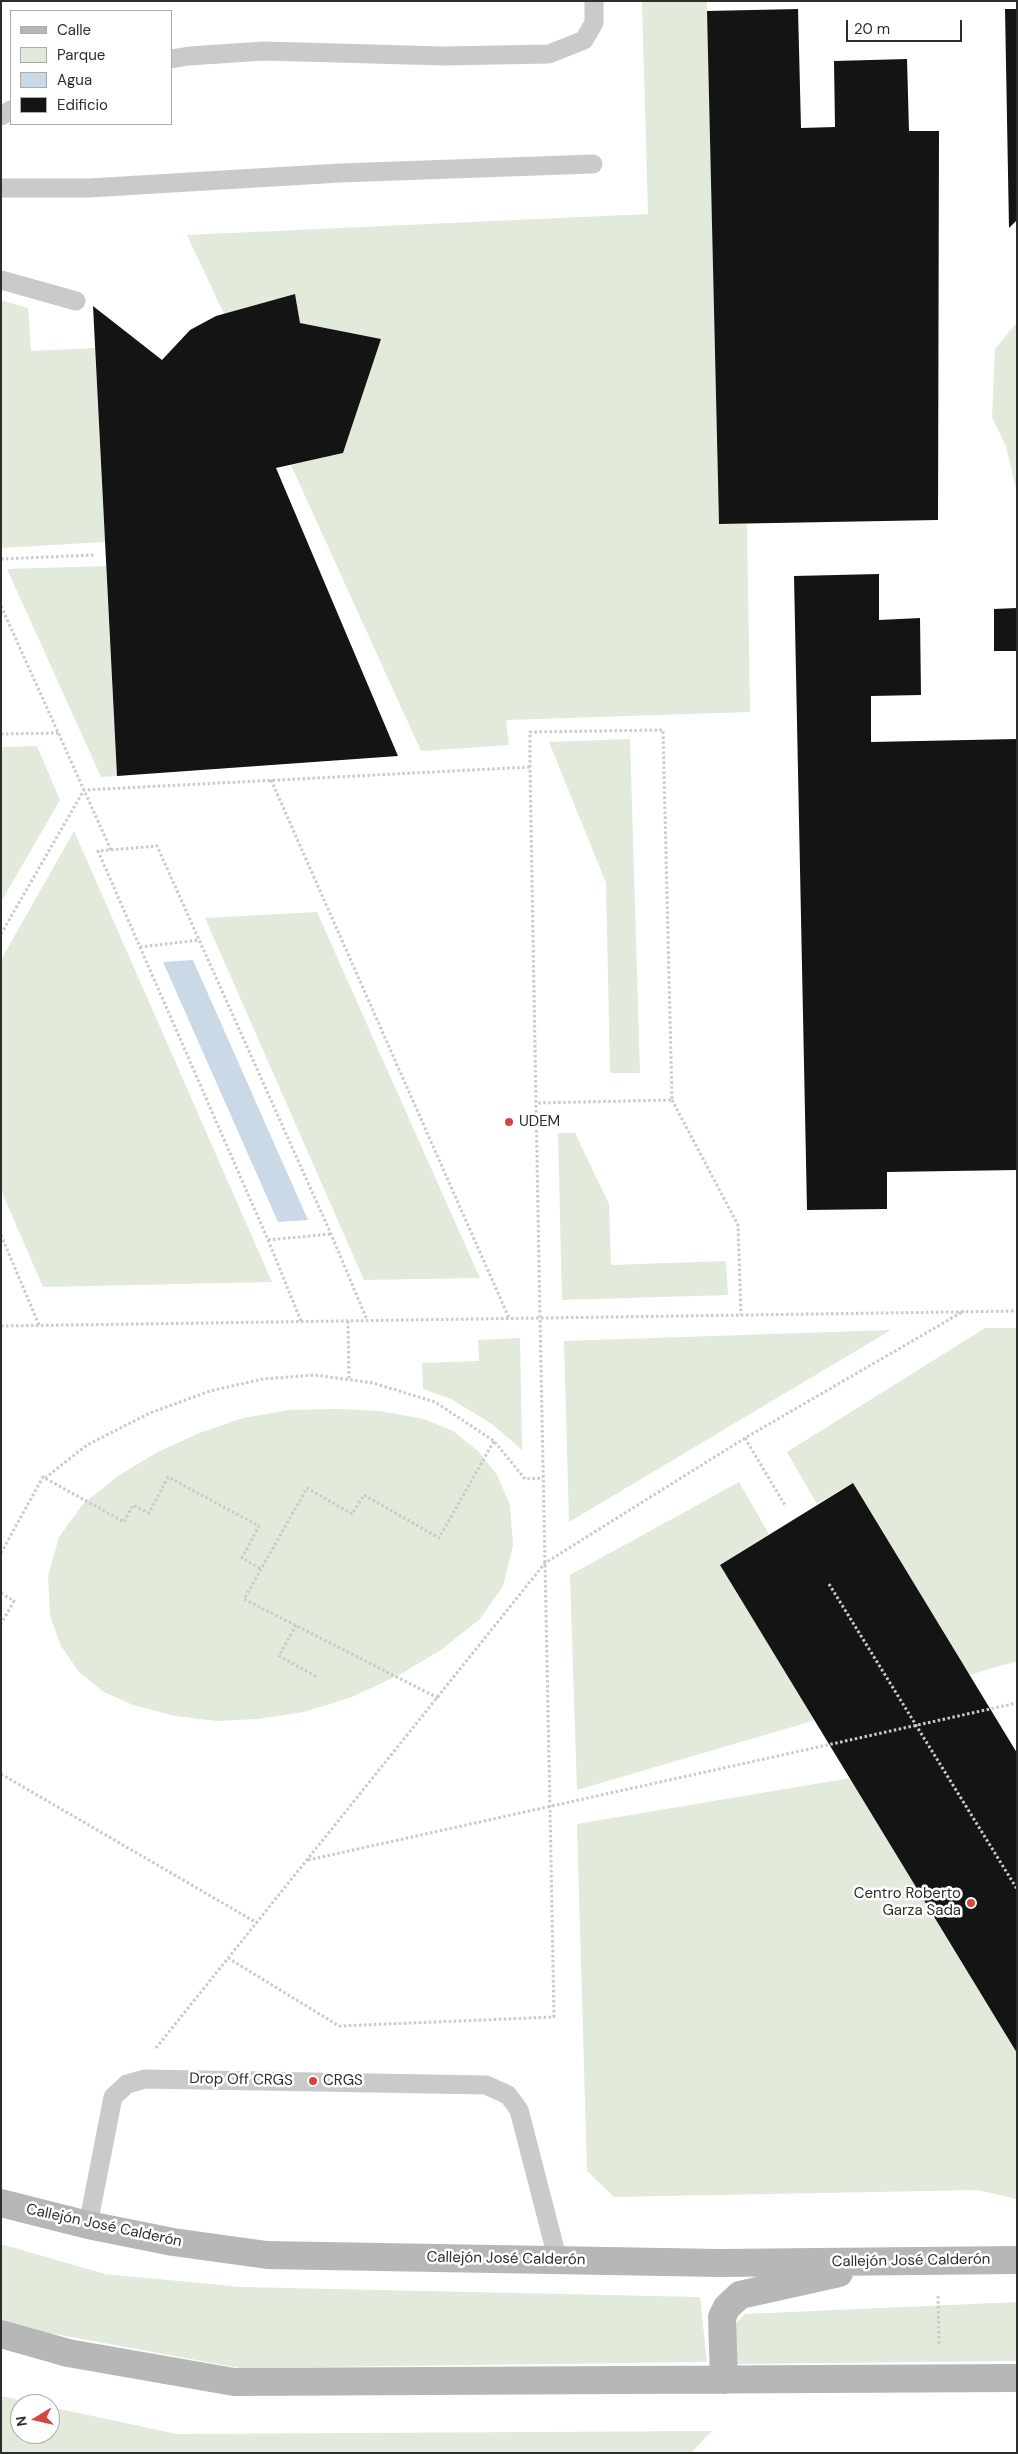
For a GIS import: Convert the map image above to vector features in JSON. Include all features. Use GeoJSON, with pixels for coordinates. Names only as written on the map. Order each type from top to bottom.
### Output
{"type":"FeatureCollection","features":[{"type":"Feature","properties":{"kind":"main road","name":"Callejón José Calderón"},"geometry":{"type":"LineString","coordinates":[[1,2203],[88,2225],[173,2242],[267,2255],[720,2263],[1017,2260]]}},
{"type":"Feature","properties":{"kind":"main road"},"geometry":{"type":"LineString","coordinates":[[724,2380],[722,2317],[727,2308],[740,2295],[894,2261]]}},
{"type":"Feature","properties":{"kind":"main road"},"geometry":{"type":"LineString","coordinates":[[1,2334],[68,2353],[234,2382],[1017,2378]]}},
{"type":"Feature","properties":{"kind":"lane"},"geometry":{"type":"LineString","coordinates":[[172,59],[264,51],[444,56],[549,54],[584,40],[594,23],[594,1]]}},
{"type":"Feature","properties":{"kind":"lane"},"geometry":{"type":"LineString","coordinates":[[1,188],[89,188],[340,173],[593,164]]}},
{"type":"Feature","properties":{"kind":"lane"},"geometry":{"type":"LineString","coordinates":[[1,280],[76,301]]}},
{"type":"Feature","properties":{"kind":"lane","name":"Drop Off CRGS"},"geometry":{"type":"LineString","coordinates":[[127,2084],[145,2079],[486,2085],[508,2095],[519,2110],[558,2261]]}},
{"type":"Feature","properties":{"kind":"lane"},"geometry":{"type":"LineString","coordinates":[[88,2225],[114,2098],[127,2084]]}},
{"type":"Feature","properties":{"kind":"lane"},"geometry":{"type":"LineString","coordinates":[[940,2379],[1017,2391]]}},
{"type":"Feature","properties":{"kind":"path"},"geometry":{"type":"LineString","coordinates":[[1,559],[94,555]]}},
{"type":"Feature","properties":{"kind":"path"},"geometry":{"type":"LineString","coordinates":[[1,606],[111,850]]}},
{"type":"Feature","properties":{"kind":"path"},"geometry":{"type":"LineString","coordinates":[[228,1958],[339,2026],[554,2017],[530,732],[663,730],[672,1100],[738,1225],[741,1315]]}},
{"type":"Feature","properties":{"kind":"path"},"geometry":{"type":"LineString","coordinates":[[1,734],[58,733]]}},
{"type":"Feature","properties":{"kind":"path"},"geometry":{"type":"LineString","coordinates":[[84,790],[530,767]]}},
{"type":"Feature","properties":{"kind":"path"},"geometry":{"type":"LineString","coordinates":[[271,780],[509,1318]]}},
{"type":"Feature","properties":{"kind":"path"},"geometry":{"type":"LineString","coordinates":[[1,934],[84,790]]}},
{"type":"Feature","properties":{"kind":"path"},"geometry":{"type":"LineString","coordinates":[[301,1322],[268,1240],[98,851],[157,846],[331,1234],[367,1320]]}},
{"type":"Feature","properties":{"kind":"path"},"geometry":{"type":"LineString","coordinates":[[140,947],[199,940]]}},
{"type":"Feature","properties":{"kind":"path"},"geometry":{"type":"LineString","coordinates":[[536,1103],[672,1100]]}},
{"type":"Feature","properties":{"kind":"path"},"geometry":{"type":"LineString","coordinates":[[268,1240],[331,1234]]}},
{"type":"Feature","properties":{"kind":"path"},"geometry":{"type":"LineString","coordinates":[[1,1235],[39,1325]]}},
{"type":"Feature","properties":{"kind":"path"},"geometry":{"type":"LineString","coordinates":[[1,1326],[1017,1311]]}},
{"type":"Feature","properties":{"kind":"path"},"geometry":{"type":"LineString","coordinates":[[127,2084],[545,1563],[745,1438],[964,1312]]}},
{"type":"Feature","properties":{"kind":"path"},"geometry":{"type":"LineString","coordinates":[[348,1320],[348,1379]]}},
{"type":"Feature","properties":{"kind":"path"},"geometry":{"type":"LineString","coordinates":[[1,1553],[43,1477],[45,1478],[87,1445],[150,1412],[210,1390],[263,1379],[315,1375],[373,1382],[435,1402],[494,1441],[525,1479],[544,1478]]}},
{"type":"Feature","properties":{"kind":"path"},"geometry":{"type":"LineString","coordinates":[[745,1438],[786,1507]]}},
{"type":"Feature","properties":{"kind":"path"},"geometry":{"type":"LineString","coordinates":[[438,1698],[244,1599],[307,1488],[352,1514],[364,1495],[438,1538],[494,1441]]}},
{"type":"Feature","properties":{"kind":"path"},"geometry":{"type":"LineString","coordinates":[[45,1478],[124,1522],[133,1505],[148,1513],[168,1477],[259,1526],[242,1558],[261,1569]]}},
{"type":"Feature","properties":{"kind":"path"},"geometry":{"type":"LineString","coordinates":[[829,1584],[1017,1889]]}},
{"type":"Feature","properties":{"kind":"path"},"geometry":{"type":"LineString","coordinates":[[1,1593],[14,1601],[1,1624]]}},
{"type":"Feature","properties":{"kind":"path"},"geometry":{"type":"LineString","coordinates":[[296,1625],[279,1656],[317,1677]]}},
{"type":"Feature","properties":{"kind":"path"},"geometry":{"type":"LineString","coordinates":[[308,1860],[550,1808],[1017,1703]]}},
{"type":"Feature","properties":{"kind":"path"},"geometry":{"type":"LineString","coordinates":[[1,1774],[257,1923]]}},
{"type":"Feature","properties":{"kind":"path"},"geometry":{"type":"LineString","coordinates":[[938,2260],[940,2379]]}},
{"type":"Feature","properties":{"kind":"green space"},"geometry":{"type":"Polygon","coordinates":[[[642,1],[707,1],[719,524],[747,524],[750,712],[506,720],[509,745],[421,751],[291,465],[343,453],[381,339],[300,323],[295,294],[224,314],[187,235],[648,214],[642,1]]]}},
{"type":"Feature","properties":{"kind":"green space"},"geometry":{"type":"Polygon","coordinates":[[[1,300],[28,308],[31,351],[95,348],[105,542],[1,548],[1,300]]]}},
{"type":"Feature","properties":{"kind":"green space"},"geometry":{"type":"Polygon","coordinates":[[[1017,322],[1017,493],[1006,447],[992,417],[995,349],[1017,322]]]}},
{"type":"Feature","properties":{"kind":"green space"},"geometry":{"type":"Polygon","coordinates":[[[106,566],[117,776],[101,777],[7,569],[106,566]]]}},
{"type":"Feature","properties":{"kind":"green space"},"geometry":{"type":"Polygon","coordinates":[[[630,739],[640,1073],[610,1073],[606,883],[549,742],[630,739]]]}},
{"type":"Feature","properties":{"kind":"green space"},"geometry":{"type":"Polygon","coordinates":[[[37,746],[60,800],[1,902],[1,747],[37,746]]]}},
{"type":"Feature","properties":{"kind":"green space"},"geometry":{"type":"Polygon","coordinates":[[[74,831],[272,1282],[43,1287],[1,1190],[1,960],[74,831]]]}},
{"type":"Feature","properties":{"kind":"green space"},"geometry":{"type":"Polygon","coordinates":[[[317,912],[480,1278],[364,1280],[205,918],[317,912]]]}},
{"type":"Feature","properties":{"kind":"green space"},"geometry":{"type":"Polygon","coordinates":[[[558,1133],[575,1133],[609,1204],[611,1265],[726,1261],[728,1295],[562,1300],[558,1133]]]}},
{"type":"Feature","properties":{"kind":"green space"},"geometry":{"type":"Polygon","coordinates":[[[985,1328],[1017,1328],[1017,1661],[577,1790],[570,1575],[739,1482],[769,1534],[720,1565],[762,1634],[852,1483],[817,1504],[787,1452],[985,1328]]]}},
{"type":"Feature","properties":{"kind":"green space"},"geometry":{"type":"Polygon","coordinates":[[[891,1330],[569,1522],[564,1341],[891,1330]]]}},
{"type":"Feature","properties":{"kind":"green space"},"geometry":{"type":"Polygon","coordinates":[[[520,1338],[522,1450],[492,1424],[451,1399],[423,1389],[422,1363],[479,1361],[478,1340],[520,1338]]]}},
{"type":"Feature","properties":{"kind":"green space"},"geometry":{"type":"Polygon","coordinates":[[[336,1409],[380,1411],[424,1419],[453,1431],[478,1451],[497,1475],[510,1505],[513,1546],[503,1586],[480,1619],[441,1650],[399,1675],[352,1697],[304,1712],[258,1719],[217,1721],[175,1716],[133,1705],[104,1692],[79,1672],[61,1646],[50,1616],[48,1576],[59,1537],[83,1504],[118,1476],[156,1453],[199,1433],[243,1418],[289,1410],[336,1409]]]}},
{"type":"Feature","properties":{"kind":"green space"},"geometry":{"type":"Polygon","coordinates":[[[1017,1750],[1017,2199],[978,2190],[614,2197],[587,2171],[577,1824],[1017,1750]]]}},
{"type":"Feature","properties":{"kind":"green space"},"geometry":{"type":"Polygon","coordinates":[[[1,2244],[105,2274],[242,2287],[700,2297],[707,2362],[240,2368],[38,2331],[1,2319],[1,2244]]]}},
{"type":"Feature","properties":{"kind":"green space"},"geometry":{"type":"Polygon","coordinates":[[[1017,2302],[1017,2361],[736,2364],[735,2324],[745,2314],[1017,2302]]]}},
{"type":"Feature","properties":{"kind":"green space"},"geometry":{"type":"Polygon","coordinates":[[[1,2396],[10,2398],[10,2444],[60,2444],[60,2409],[177,2434],[712,2431],[691,2453],[1,2453],[1,2396]]]}},
{"type":"Feature","properties":{"kind":"water"},"geometry":{"type":"Polygon","coordinates":[[[193,960],[308,1220],[278,1222],[163,962],[193,960]]]}},
{"type":"Feature","properties":{"kind":"building"},"geometry":{"type":"Polygon","coordinates":[[[798,9],[801,128],[835,127],[834,61],[907,59],[909,131],[939,131],[938,520],[719,524],[707,11],[798,9]]]}},
{"type":"Feature","properties":{"kind":"building"},"geometry":{"type":"Polygon","coordinates":[[[1005,9],[1017,9],[1017,220],[1009,228],[1005,9]]]}},
{"type":"Feature","properties":{"kind":"building"},"geometry":{"type":"Polygon","coordinates":[[[295,294],[300,323],[381,339],[343,453],[276,468],[398,756],[117,776],[93,306],[162,360],[190,330],[216,316],[295,294]]]}},
{"type":"Feature","properties":{"kind":"building"},"geometry":{"type":"Polygon","coordinates":[[[879,574],[879,620],[920,618],[921,695],[871,696],[871,742],[1017,739],[1017,1170],[887,1172],[887,1209],[807,1210],[794,576],[879,574]]]}},
{"type":"Feature","properties":{"kind":"building"},"geometry":{"type":"Polygon","coordinates":[[[1017,608],[1017,651],[994,651],[994,609],[1017,608]]]}},
{"type":"Feature","properties":{"kind":"building","name":"Centro Roberto Garza Sada"},"geometry":{"type":"Polygon","coordinates":[[[853,1483],[1017,1753],[1017,2053],[720,1565],[853,1483]]]}},
{"type":"Feature","properties":{"kind":"place","name":"UDEM"},"geometry":{"type":"Point","coordinates":[509,1122]}},
{"type":"Feature","properties":{"kind":"place","name":"Centro Roberto Garza Sada"},"geometry":{"type":"Point","coordinates":[971,1903]}},
{"type":"Feature","properties":{"kind":"place","name":"CRGS"},"geometry":{"type":"Point","coordinates":[313,2081]}}]}
